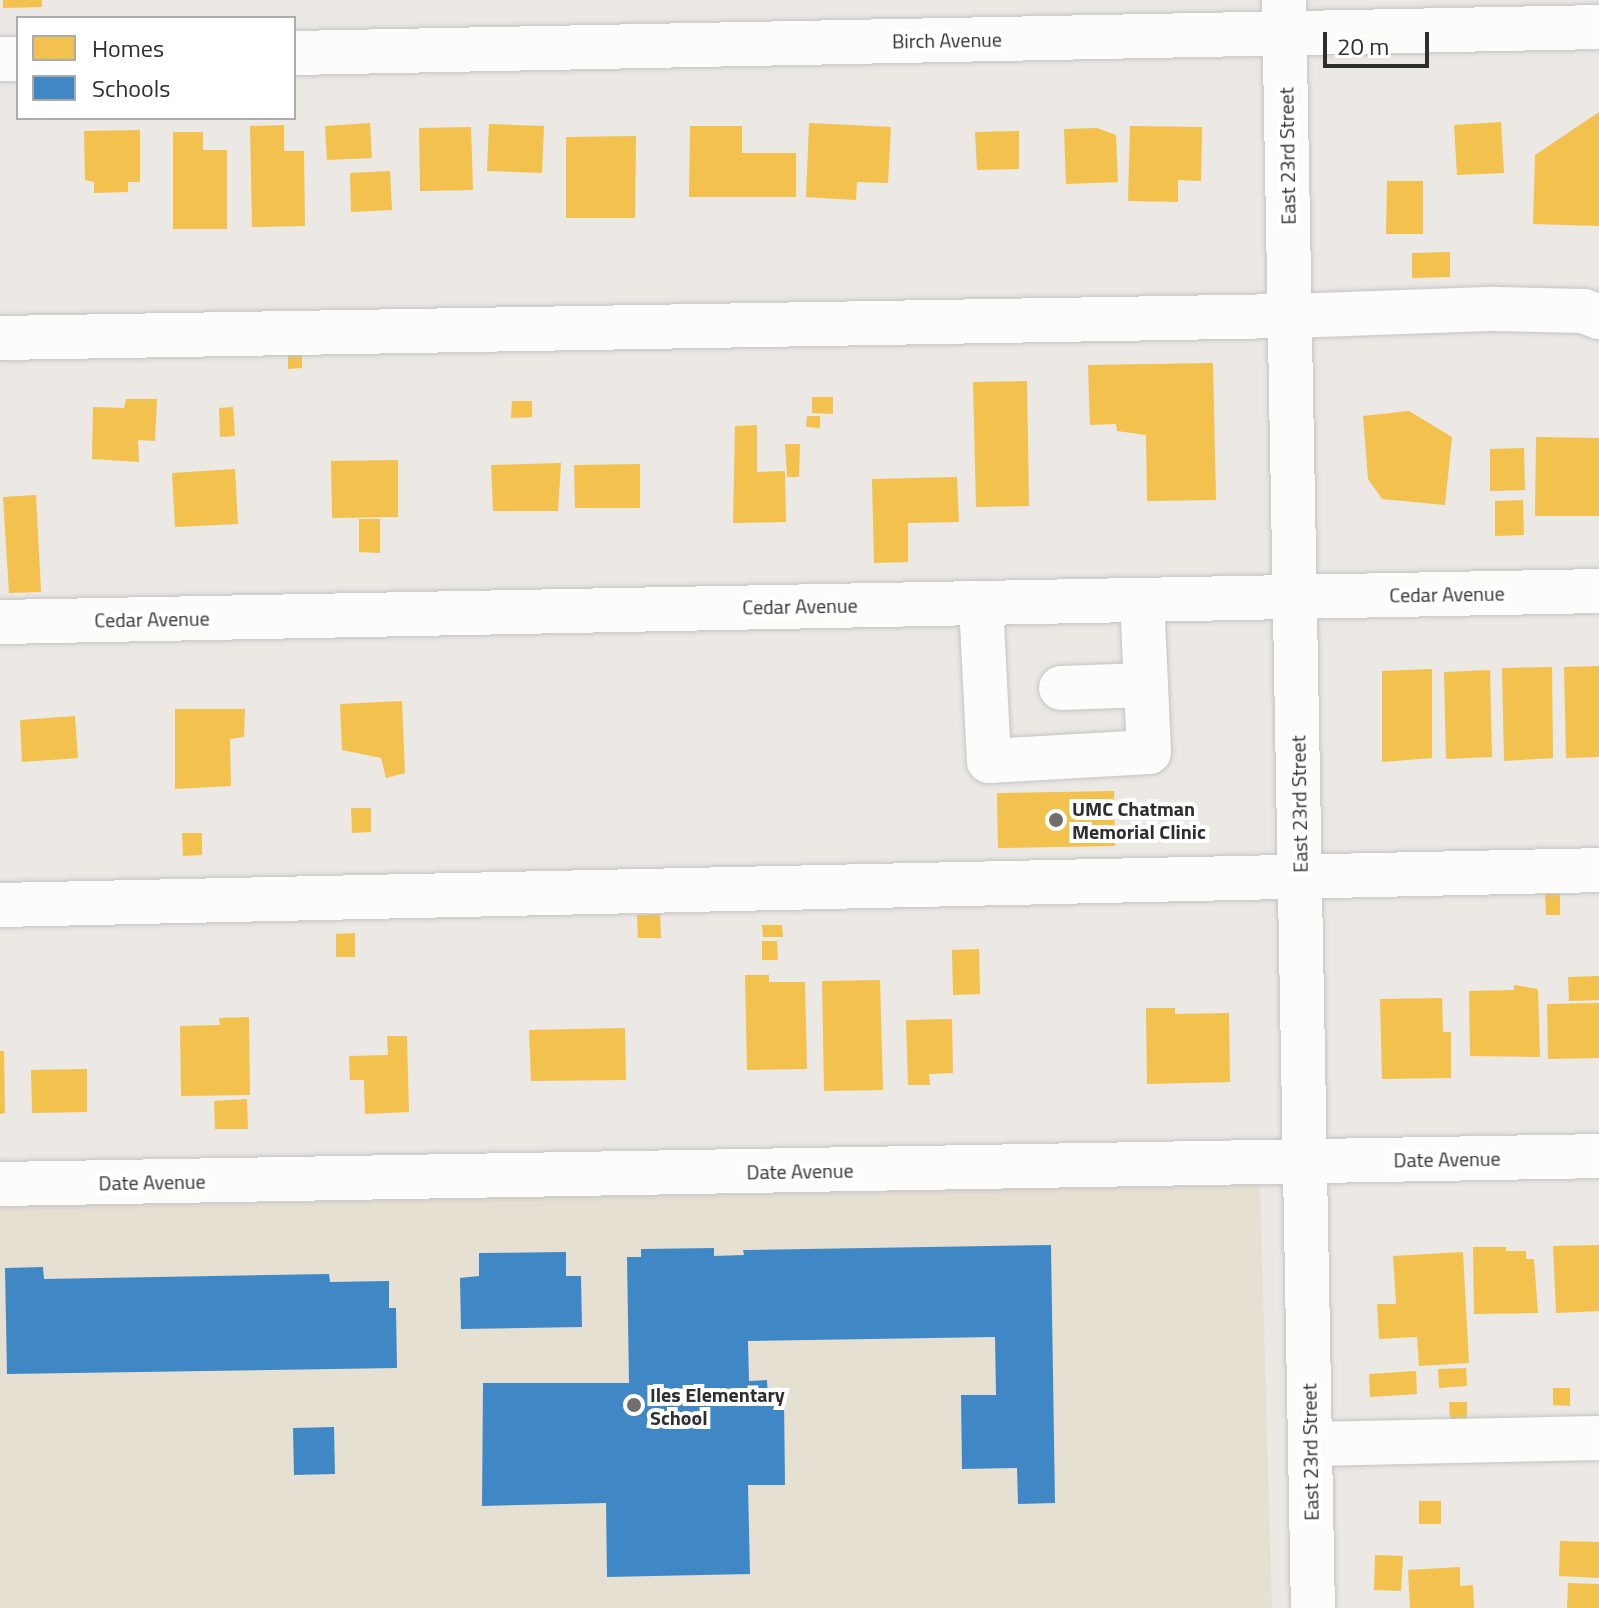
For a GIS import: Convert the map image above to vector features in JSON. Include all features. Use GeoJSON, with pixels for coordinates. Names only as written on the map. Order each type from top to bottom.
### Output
{"type":"FeatureCollection","features":[{"type":"Feature","properties":{"kind":"street","name":"Birch Avenue"},"geometry":{"type":"LineString","coordinates":[[296,53],[1285,17],[1599,27]]}},
{"type":"Feature","properties":{"kind":"street","name":"East 23rd Street"},"geometry":{"type":"LineString","coordinates":[[1285,17],[1313,1608]]}},
{"type":"Feature","properties":{"kind":"street"},"geometry":{"type":"LineString","coordinates":[[0,338],[1290,316],[1495,309],[1584,311],[1599,317]]}},
{"type":"Feature","properties":{"kind":"street","name":"Cedar Avenue"},"geometry":{"type":"LineString","coordinates":[[0,622],[1599,591]]}},
{"type":"Feature","properties":{"kind":"street"},"geometry":{"type":"LineString","coordinates":[[981,603],[989,761],[1149,752],[1142,600]]}},
{"type":"Feature","properties":{"kind":"street"},"geometry":{"type":"LineString","coordinates":[[1061,688],[1146,685]]}},
{"type":"Feature","properties":{"kind":"street"},"geometry":{"type":"LineString","coordinates":[[0,905],[1599,870]]}},
{"type":"Feature","properties":{"kind":"street","name":"Date Avenue"},"geometry":{"type":"LineString","coordinates":[[0,1184],[1599,1156]]}},
{"type":"Feature","properties":{"kind":"street"},"geometry":{"type":"LineString","coordinates":[[1310,1444],[1599,1438]]}},
{"type":"Feature","properties":{"kind":"shaded area","name":"Iles Elementary School"},"geometry":{"type":"Polygon","coordinates":[[[1260,1184],[1272,1608],[0,1608],[0,1202],[1260,1184]]]}},
{"type":"Feature","properties":{"kind":"building: Homes"},"geometry":{"type":"Polygon","coordinates":[[[3,0],[42,0],[42,7],[3,8],[3,0]]]}},
{"type":"Feature","properties":{"kind":"building: Homes"},"geometry":{"type":"Polygon","coordinates":[[[1599,112],[1599,226],[1533,224],[1535,155],[1599,112]]]}},
{"type":"Feature","properties":{"kind":"building: Homes"},"geometry":{"type":"Polygon","coordinates":[[[1501,122],[1504,173],[1457,175],[1454,125],[1501,122]]]}},
{"type":"Feature","properties":{"kind":"building: Homes"},"geometry":{"type":"Polygon","coordinates":[[[370,123],[372,158],[327,160],[325,126],[370,123]]]}},
{"type":"Feature","properties":{"kind":"building: Homes"},"geometry":{"type":"Polygon","coordinates":[[[809,123],[891,127],[888,183],[857,182],[856,200],[806,197],[809,123]]]}},
{"type":"Feature","properties":{"kind":"building: Homes"},"geometry":{"type":"Polygon","coordinates":[[[489,124],[544,126],[542,173],[487,171],[489,124]]]}},
{"type":"Feature","properties":{"kind":"building: Homes"},"geometry":{"type":"Polygon","coordinates":[[[284,125],[284,151],[304,151],[305,226],[252,227],[250,126],[284,125]]]}},
{"type":"Feature","properties":{"kind":"building: Homes"},"geometry":{"type":"Polygon","coordinates":[[[690,126],[742,126],[742,153],[796,153],[796,197],[689,197],[690,126]]]}},
{"type":"Feature","properties":{"kind":"building: Homes"},"geometry":{"type":"Polygon","coordinates":[[[1130,126],[1202,127],[1201,181],[1178,180],[1178,202],[1128,201],[1130,126]]]}},
{"type":"Feature","properties":{"kind":"building: Homes"},"geometry":{"type":"Polygon","coordinates":[[[471,127],[473,190],[420,191],[419,128],[471,127]]]}},
{"type":"Feature","properties":{"kind":"building: Homes"},"geometry":{"type":"Polygon","coordinates":[[[1097,128],[1116,135],[1118,182],[1066,184],[1064,129],[1097,128]]]}},
{"type":"Feature","properties":{"kind":"building: Homes"},"geometry":{"type":"Polygon","coordinates":[[[140,130],[140,182],[128,182],[128,192],[94,193],[94,182],[85,180],[84,131],[140,130]]]}},
{"type":"Feature","properties":{"kind":"building: Homes"},"geometry":{"type":"Polygon","coordinates":[[[1019,131],[1019,169],[977,170],[975,132],[1019,131]]]}},
{"type":"Feature","properties":{"kind":"building: Homes"},"geometry":{"type":"Polygon","coordinates":[[[173,132],[203,132],[203,150],[227,150],[227,229],[173,229],[173,132]]]}},
{"type":"Feature","properties":{"kind":"building: Homes"},"geometry":{"type":"Polygon","coordinates":[[[636,136],[635,218],[566,218],[566,137],[636,136]]]}},
{"type":"Feature","properties":{"kind":"building: Homes"},"geometry":{"type":"Polygon","coordinates":[[[390,171],[392,210],[351,212],[350,173],[390,171]]]}},
{"type":"Feature","properties":{"kind":"building: Homes"},"geometry":{"type":"Polygon","coordinates":[[[1387,181],[1423,181],[1423,234],[1386,234],[1387,181]]]}},
{"type":"Feature","properties":{"kind":"building: Homes"},"geometry":{"type":"Polygon","coordinates":[[[1450,252],[1450,277],[1412,278],[1412,253],[1450,252]]]}},
{"type":"Feature","properties":{"kind":"building: Homes"},"geometry":{"type":"Polygon","coordinates":[[[288,355],[302,355],[302,368],[288,369],[288,355]]]}},
{"type":"Feature","properties":{"kind":"building: Homes"},"geometry":{"type":"Polygon","coordinates":[[[1213,363],[1216,500],[1147,501],[1146,435],[1117,431],[1116,424],[1090,425],[1088,365],[1213,363]]]}},
{"type":"Feature","properties":{"kind":"building: Homes"},"geometry":{"type":"Polygon","coordinates":[[[1027,381],[1029,506],[976,507],[973,382],[1027,381]]]}},
{"type":"Feature","properties":{"kind":"building: Homes"},"geometry":{"type":"Polygon","coordinates":[[[812,397],[833,397],[833,414],[812,413],[812,397]]]}},
{"type":"Feature","properties":{"kind":"building: Homes"},"geometry":{"type":"Polygon","coordinates":[[[126,399],[157,399],[155,441],[138,440],[139,462],[92,459],[93,407],[124,408],[126,399]]]}},
{"type":"Feature","properties":{"kind":"building: Homes"},"geometry":{"type":"Polygon","coordinates":[[[512,401],[532,401],[532,417],[511,418],[512,401]]]}},
{"type":"Feature","properties":{"kind":"building: Homes"},"geometry":{"type":"Polygon","coordinates":[[[233,407],[235,436],[220,437],[219,408],[233,407]]]}},
{"type":"Feature","properties":{"kind":"building: Homes"},"geometry":{"type":"Polygon","coordinates":[[[1409,411],[1452,437],[1445,505],[1382,499],[1368,479],[1363,416],[1409,411]]]}},
{"type":"Feature","properties":{"kind":"building: Homes"},"geometry":{"type":"Polygon","coordinates":[[[807,416],[820,416],[820,428],[806,427],[807,416]]]}},
{"type":"Feature","properties":{"kind":"building: Homes"},"geometry":{"type":"Polygon","coordinates":[[[757,425],[757,472],[785,471],[786,522],[733,523],[735,426],[757,425]]]}},
{"type":"Feature","properties":{"kind":"building: Homes"},"geometry":{"type":"Polygon","coordinates":[[[1536,437],[1599,438],[1599,516],[1535,516],[1536,437]]]}},
{"type":"Feature","properties":{"kind":"building: Homes"},"geometry":{"type":"Polygon","coordinates":[[[785,444],[800,444],[799,477],[787,477],[785,444]]]}},
{"type":"Feature","properties":{"kind":"building: Homes"},"geometry":{"type":"Polygon","coordinates":[[[1524,448],[1525,490],[1490,491],[1490,449],[1524,448]]]}},
{"type":"Feature","properties":{"kind":"building: Homes"},"geometry":{"type":"Polygon","coordinates":[[[398,460],[398,517],[332,518],[331,461],[398,460]]]}},
{"type":"Feature","properties":{"kind":"building: Homes"},"geometry":{"type":"Polygon","coordinates":[[[561,463],[558,511],[493,511],[491,465],[561,463]]]}},
{"type":"Feature","properties":{"kind":"building: Homes"},"geometry":{"type":"Polygon","coordinates":[[[640,464],[640,508],[575,508],[574,465],[640,464]]]}},
{"type":"Feature","properties":{"kind":"building: Homes"},"geometry":{"type":"Polygon","coordinates":[[[235,469],[238,524],[175,527],[172,473],[235,469]]]}},
{"type":"Feature","properties":{"kind":"building: Homes"},"geometry":{"type":"Polygon","coordinates":[[[957,477],[959,522],[908,523],[908,562],[874,563],[872,479],[957,477]]]}},
{"type":"Feature","properties":{"kind":"building: Homes"},"geometry":{"type":"Polygon","coordinates":[[[36,495],[41,592],[9,593],[3,497],[36,495]]]}},
{"type":"Feature","properties":{"kind":"building: Homes"},"geometry":{"type":"Polygon","coordinates":[[[1523,500],[1524,535],[1495,536],[1495,501],[1523,500]]]}},
{"type":"Feature","properties":{"kind":"building: Homes"},"geometry":{"type":"Polygon","coordinates":[[[359,519],[380,519],[380,553],[359,552],[359,519]]]}},
{"type":"Feature","properties":{"kind":"building: Homes"},"geometry":{"type":"Polygon","coordinates":[[[1599,666],[1599,757],[1566,758],[1564,667],[1599,666]]]}},
{"type":"Feature","properties":{"kind":"building: Homes"},"geometry":{"type":"Polygon","coordinates":[[[1552,667],[1553,758],[1504,761],[1502,668],[1552,667]]]}},
{"type":"Feature","properties":{"kind":"building: Homes"},"geometry":{"type":"Polygon","coordinates":[[[1432,669],[1432,758],[1382,762],[1382,671],[1432,669]]]}},
{"type":"Feature","properties":{"kind":"building: Homes"},"geometry":{"type":"Polygon","coordinates":[[[1490,670],[1492,757],[1446,759],[1444,672],[1490,670]]]}},
{"type":"Feature","properties":{"kind":"building: Homes"},"geometry":{"type":"Polygon","coordinates":[[[402,701],[405,773],[386,778],[381,758],[342,750],[340,704],[402,701]]]}},
{"type":"Feature","properties":{"kind":"building: Homes"},"geometry":{"type":"Polygon","coordinates":[[[175,709],[245,709],[244,737],[230,739],[231,786],[175,789],[175,709]]]}},
{"type":"Feature","properties":{"kind":"building: Homes"},"geometry":{"type":"Polygon","coordinates":[[[75,716],[78,758],[22,762],[20,720],[75,716]]]}},
{"type":"Feature","properties":{"kind":"building: Homes","name":"UMC Chatman Memorial Clinic"},"geometry":{"type":"Polygon","coordinates":[[[1114,791],[1115,846],[998,848],[997,793],[1114,791]]]}},
{"type":"Feature","properties":{"kind":"building: Homes"},"geometry":{"type":"Polygon","coordinates":[[[351,808],[371,808],[371,832],[352,833],[351,808]]]}},
{"type":"Feature","properties":{"kind":"building: Homes"},"geometry":{"type":"Polygon","coordinates":[[[182,833],[202,833],[202,855],[183,856],[182,833]]]}},
{"type":"Feature","properties":{"kind":"building: Homes"},"geometry":{"type":"Polygon","coordinates":[[[1545,894],[1560,894],[1560,915],[1546,915],[1545,894]]]}},
{"type":"Feature","properties":{"kind":"building: Homes"},"geometry":{"type":"Polygon","coordinates":[[[660,914],[661,938],[638,938],[637,915],[660,914]]]}},
{"type":"Feature","properties":{"kind":"building: Homes"},"geometry":{"type":"Polygon","coordinates":[[[762,925],[782,925],[783,937],[763,937],[762,925]]]}},
{"type":"Feature","properties":{"kind":"building: Homes"},"geometry":{"type":"Polygon","coordinates":[[[355,933],[355,957],[336,957],[336,934],[355,933]]]}},
{"type":"Feature","properties":{"kind":"building: Homes"},"geometry":{"type":"Polygon","coordinates":[[[762,941],[777,941],[778,960],[762,960],[762,941]]]}},
{"type":"Feature","properties":{"kind":"building: Homes"},"geometry":{"type":"Polygon","coordinates":[[[979,949],[980,994],[953,995],[952,950],[979,949]]]}},
{"type":"Feature","properties":{"kind":"building: Homes"},"geometry":{"type":"Polygon","coordinates":[[[745,975],[769,975],[769,982],[805,982],[807,1069],[747,1070],[745,975]]]}},
{"type":"Feature","properties":{"kind":"building: Homes"},"geometry":{"type":"Polygon","coordinates":[[[1599,976],[1599,1000],[1569,1001],[1568,977],[1599,976]]]}},
{"type":"Feature","properties":{"kind":"building: Homes"},"geometry":{"type":"Polygon","coordinates":[[[880,980],[883,1090],[824,1091],[822,981],[880,980]]]}},
{"type":"Feature","properties":{"kind":"building: Homes"},"geometry":{"type":"Polygon","coordinates":[[[1514,985],[1538,989],[1540,1057],[1470,1056],[1469,991],[1514,990],[1514,985]]]}},
{"type":"Feature","properties":{"kind":"building: Homes"},"geometry":{"type":"Polygon","coordinates":[[[1442,998],[1443,1032],[1451,1032],[1451,1078],[1382,1079],[1380,999],[1442,998]]]}},
{"type":"Feature","properties":{"kind":"building: Homes"},"geometry":{"type":"Polygon","coordinates":[[[1599,1003],[1599,1058],[1548,1059],[1547,1004],[1599,1003]]]}},
{"type":"Feature","properties":{"kind":"building: Homes"},"geometry":{"type":"Polygon","coordinates":[[[1146,1008],[1175,1008],[1175,1014],[1229,1013],[1230,1082],[1147,1084],[1146,1008]]]}},
{"type":"Feature","properties":{"kind":"building: Homes"},"geometry":{"type":"Polygon","coordinates":[[[249,1017],[250,1095],[181,1096],[180,1026],[220,1025],[219,1018],[249,1017]]]}},
{"type":"Feature","properties":{"kind":"building: Homes"},"geometry":{"type":"Polygon","coordinates":[[[952,1019],[953,1073],[929,1074],[930,1085],[908,1085],[906,1020],[952,1019]]]}},
{"type":"Feature","properties":{"kind":"building: Homes"},"geometry":{"type":"Polygon","coordinates":[[[625,1028],[626,1080],[531,1081],[529,1030],[625,1028]]]}},
{"type":"Feature","properties":{"kind":"building: Homes"},"geometry":{"type":"Polygon","coordinates":[[[387,1036],[407,1036],[409,1112],[365,1114],[364,1080],[350,1080],[349,1056],[388,1055],[387,1036]]]}},
{"type":"Feature","properties":{"kind":"building: Homes"},"geometry":{"type":"Polygon","coordinates":[[[0,1051],[4,1051],[5,1113],[0,1114],[0,1051]]]}},
{"type":"Feature","properties":{"kind":"building: Homes"},"geometry":{"type":"Polygon","coordinates":[[[87,1069],[87,1112],[32,1113],[31,1070],[87,1069]]]}},
{"type":"Feature","properties":{"kind":"building: Homes"},"geometry":{"type":"Polygon","coordinates":[[[247,1099],[248,1129],[215,1129],[214,1101],[247,1099]]]}},
{"type":"Feature","properties":{"kind":"building: Homes"},"geometry":{"type":"Polygon","coordinates":[[[1599,1245],[1599,1311],[1556,1313],[1553,1246],[1599,1245]]]}},
{"type":"Feature","properties":{"kind":"building: Homes"},"geometry":{"type":"Polygon","coordinates":[[[1473,1247],[1506,1247],[1506,1251],[1526,1251],[1526,1259],[1534,1259],[1538,1313],[1474,1314],[1473,1247]]]}},
{"type":"Feature","properties":{"kind":"building: Homes"},"geometry":{"type":"Polygon","coordinates":[[[1463,1252],[1469,1363],[1419,1366],[1417,1337],[1379,1339],[1377,1304],[1396,1304],[1393,1256],[1463,1252]]]}},
{"type":"Feature","properties":{"kind":"building: Homes"},"geometry":{"type":"Polygon","coordinates":[[[1466,1368],[1467,1386],[1439,1388],[1438,1369],[1466,1368]]]}},
{"type":"Feature","properties":{"kind":"building: Homes"},"geometry":{"type":"Polygon","coordinates":[[[1416,1371],[1417,1394],[1370,1397],[1369,1374],[1416,1371]]]}},
{"type":"Feature","properties":{"kind":"building: Homes"},"geometry":{"type":"Polygon","coordinates":[[[1553,1388],[1570,1388],[1570,1406],[1553,1405],[1553,1388]]]}},
{"type":"Feature","properties":{"kind":"building: Homes"},"geometry":{"type":"Polygon","coordinates":[[[1449,1402],[1467,1402],[1467,1419],[1450,1419],[1449,1402]]]}},
{"type":"Feature","properties":{"kind":"building: Homes"},"geometry":{"type":"Polygon","coordinates":[[[1419,1501],[1441,1501],[1441,1524],[1419,1524],[1419,1501]]]}},
{"type":"Feature","properties":{"kind":"building: Homes"},"geometry":{"type":"Polygon","coordinates":[[[1560,1541],[1599,1542],[1599,1578],[1559,1576],[1560,1541]]]}},
{"type":"Feature","properties":{"kind":"building: Homes"},"geometry":{"type":"Polygon","coordinates":[[[1375,1555],[1403,1556],[1401,1591],[1374,1590],[1375,1555]]]}},
{"type":"Feature","properties":{"kind":"building: Homes"},"geometry":{"type":"Polygon","coordinates":[[[1460,1567],[1460,1586],[1473,1585],[1474,1608],[1410,1608],[1408,1570],[1460,1567]]]}},
{"type":"Feature","properties":{"kind":"building: Homes"},"geometry":{"type":"Polygon","coordinates":[[[1568,1583],[1599,1584],[1599,1608],[1567,1608],[1568,1583]]]}},
{"type":"Feature","properties":{"kind":"building: Schools"},"geometry":{"type":"Polygon","coordinates":[[[1051,1245],[1055,1503],[1018,1504],[1017,1468],[962,1469],[961,1395],[996,1395],[995,1337],[748,1341],[749,1381],[767,1380],[768,1398],[784,1398],[785,1485],[748,1485],[750,1574],[607,1577],[606,1503],[482,1506],[483,1383],[629,1383],[627,1257],[641,1257],[641,1249],[714,1248],[714,1256],[744,1255],[743,1250],[1051,1245]]]}},
{"type":"Feature","properties":{"kind":"building: Schools"},"geometry":{"type":"Polygon","coordinates":[[[566,1252],[566,1276],[581,1276],[582,1327],[461,1329],[460,1278],[479,1276],[479,1253],[566,1252]]]}},
{"type":"Feature","properties":{"kind":"building: Schools"},"geometry":{"type":"Polygon","coordinates":[[[43,1267],[44,1279],[329,1274],[330,1282],[389,1281],[389,1308],[396,1308],[397,1368],[7,1374],[5,1268],[43,1267]]]}},
{"type":"Feature","properties":{"kind":"building: Schools"},"geometry":{"type":"Polygon","coordinates":[[[334,1427],[335,1474],[294,1475],[293,1428],[334,1427]]]}},
{"type":"Feature","properties":{"kind":"place","name":"UMC Chatman Memorial Clinic"},"geometry":{"type":"Point","coordinates":[1056,820]}},
{"type":"Feature","properties":{"kind":"place","name":"Iles Elementary School"},"geometry":{"type":"Point","coordinates":[634,1405]}}]}
